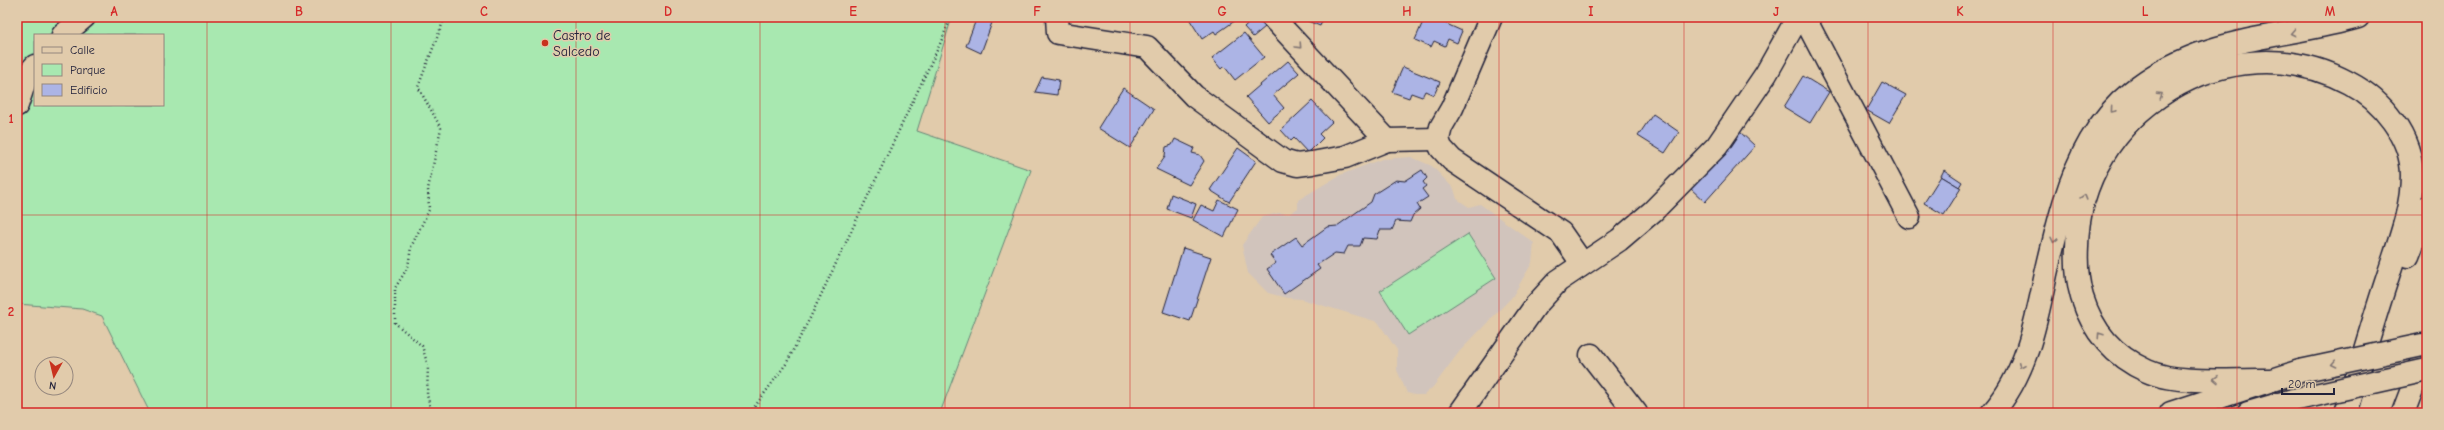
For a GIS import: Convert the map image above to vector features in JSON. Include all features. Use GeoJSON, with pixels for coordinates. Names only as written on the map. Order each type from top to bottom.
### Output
{"type":"FeatureCollection","features":[{"type":"Feature","properties":{"kind":"main road"},"geometry":{"type":"LineString","coordinates":[[64,34],[84,17]]}},
{"type":"Feature","properties":{"kind":"main road"},"geometry":{"type":"LineString","coordinates":[[1057,17],[1058,34],[1147,48],[1194,96],[1283,161],[1297,165],[1345,158],[1387,140],[1438,139]]}},
{"type":"Feature","properties":{"kind":"main road"},"geometry":{"type":"LineString","coordinates":[[1272,17],[1387,140]]}},
{"type":"Feature","properties":{"kind":"main road"},"geometry":{"type":"LineString","coordinates":[[1492,17],[1441,127],[1438,139],[1445,154],[1452,160],[1562,233],[1580,266]]}},
{"type":"Feature","properties":{"kind":"main road"},"geometry":{"type":"LineString","coordinates":[[1460,413],[1536,305],[1558,281],[1619,240],[1653,212],[1716,146],[1766,74],[1798,17]]}},
{"type":"Feature","properties":{"kind":"main road"},"geometry":{"type":"LineString","coordinates":[[1804,17],[1909,217]]}},
{"type":"Feature","properties":{"kind":"main road"},"geometry":{"type":"LineString","coordinates":[[1992,413],[2005,398],[2024,360],[2037,316],[2056,230],[2072,177],[2091,137],[2125,97],[2161,72],[2200,54],[2358,17]]}},
{"type":"Feature","properties":{"kind":"main road"},"geometry":{"type":"LineString","coordinates":[[2269,380],[2176,379],[2149,373],[2123,359],[2101,338],[2087,313],[2076,279],[2076,271],[2078,215],[2086,190],[2096,167],[2113,141],[2132,118],[2158,96],[2190,78],[2230,64],[2270,61],[2309,67],[2336,76],[2363,91],[2386,114],[2408,152],[2412,176],[2406,218],[2347,413]]}},
{"type":"Feature","properties":{"kind":"main road"},"geometry":{"type":"LineString","coordinates":[[17,105],[27,75],[34,67]]}},
{"type":"Feature","properties":{"kind":"main road"},"geometry":{"type":"LineString","coordinates":[[2347,413],[2427,207]]}},
{"type":"Feature","properties":{"kind":"main road"},"geometry":{"type":"LineString","coordinates":[[2171,413],[2300,371],[2427,344]]}},
{"type":"Feature","properties":{"kind":"main road"},"geometry":{"type":"LineString","coordinates":[[2405,410],[2427,350]]}},
{"type":"Feature","properties":{"kind":"main road"},"geometry":{"type":"LineString","coordinates":[[1591,355],[1636,413]]}},
{"type":"Feature","properties":{"kind":"main road"},"geometry":{"type":"LineString","coordinates":[[2252,412],[2293,400],[2427,370]]}},
{"type":"Feature","properties":{"kind":"path"},"geometry":{"type":"LineString","coordinates":[[432,413],[427,395],[428,366],[422,346],[395,324],[394,302],[395,288],[408,267],[411,247],[429,210],[428,188],[441,128],[418,87],[445,17]]}},
{"type":"Feature","properties":{"kind":"path"},"geometry":{"type":"LineString","coordinates":[[750,413],[786,364],[808,323],[940,44],[951,17]]}},
{"type":"Feature","properties":{"kind":"shaded area"},"geometry":{"type":"Polygon","coordinates":[[[1411,157],[1432,166],[1454,189],[1457,199],[1469,207],[1480,204],[1534,243],[1532,263],[1512,297],[1459,352],[1433,387],[1424,395],[1407,393],[1397,370],[1397,350],[1378,322],[1301,299],[1287,298],[1268,293],[1248,273],[1242,245],[1262,217],[1279,213],[1289,214],[1298,208],[1298,200],[1340,175],[1382,159],[1411,157]]]}},
{"type":"Feature","properties":{"kind":"green space"},"geometry":{"type":"Polygon","coordinates":[[[17,17],[952,17],[917,131],[1031,170],[940,413],[150,413],[102,316],[82,309],[17,304],[17,17]]]}},
{"type":"Feature","properties":{"kind":"green space"},"geometry":{"type":"Polygon","coordinates":[[[1468,234],[1496,278],[1408,335],[1380,291],[1468,234]]]}},
{"type":"Feature","properties":{"kind":"building"},"geometry":{"type":"Polygon","coordinates":[[[977,17],[994,17],[981,53],[966,46],[977,17]]]}},
{"type":"Feature","properties":{"kind":"building"},"geometry":{"type":"Polygon","coordinates":[[[1188,17],[1234,17],[1236,20],[1216,34],[1214,31],[1202,39],[1188,17]]]}},
{"type":"Feature","properties":{"kind":"building"},"geometry":{"type":"Polygon","coordinates":[[[1255,17],[1265,27],[1253,37],[1244,27],[1255,17]]]}},
{"type":"Feature","properties":{"kind":"building"},"geometry":{"type":"Polygon","coordinates":[[[1298,17],[1324,17],[1320,26],[1298,17]]]}},
{"type":"Feature","properties":{"kind":"building"},"geometry":{"type":"Polygon","coordinates":[[[1425,17],[1431,17],[1462,31],[1457,43],[1448,39],[1445,46],[1434,41],[1431,47],[1415,40],[1425,17]]]}},
{"type":"Feature","properties":{"kind":"building"},"geometry":{"type":"Polygon","coordinates":[[[1244,33],[1264,57],[1235,80],[1224,66],[1221,69],[1212,58],[1244,33]]]}},
{"type":"Feature","properties":{"kind":"building"},"geometry":{"type":"Polygon","coordinates":[[[1288,61],[1299,73],[1273,95],[1284,108],[1268,122],[1246,97],[1288,61]]]}},
{"type":"Feature","properties":{"kind":"building"},"geometry":{"type":"Polygon","coordinates":[[[1403,67],[1440,82],[1434,95],[1425,91],[1422,97],[1411,93],[1409,98],[1392,92],[1403,67]]]}},
{"type":"Feature","properties":{"kind":"building"},"geometry":{"type":"Polygon","coordinates":[[[1803,76],[1829,92],[1810,123],[1784,107],[1803,76]]]}},
{"type":"Feature","properties":{"kind":"building"},"geometry":{"type":"Polygon","coordinates":[[[1042,77],[1059,80],[1057,95],[1035,92],[1042,77]]]}},
{"type":"Feature","properties":{"kind":"building"},"geometry":{"type":"Polygon","coordinates":[[[1882,82],[1906,95],[1889,123],[1866,110],[1882,82]]]}},
{"type":"Feature","properties":{"kind":"building"},"geometry":{"type":"Polygon","coordinates":[[[1123,88],[1154,109],[1130,148],[1098,128],[1123,88]]]}},
{"type":"Feature","properties":{"kind":"building"},"geometry":{"type":"Polygon","coordinates":[[[1312,101],[1332,122],[1319,134],[1323,138],[1308,153],[1294,138],[1291,141],[1281,130],[1312,101]]]}},
{"type":"Feature","properties":{"kind":"building"},"geometry":{"type":"Polygon","coordinates":[[[1653,114],[1679,132],[1665,153],[1638,136],[1653,114]]]}},
{"type":"Feature","properties":{"kind":"building"},"geometry":{"type":"Polygon","coordinates":[[[1739,131],[1755,146],[1705,202],[1689,187],[1739,131]]]}},
{"type":"Feature","properties":{"kind":"building"},"geometry":{"type":"Polygon","coordinates":[[[1175,139],[1194,148],[1192,153],[1200,155],[1204,161],[1189,185],[1156,169],[1165,156],[1166,147],[1172,145],[1175,139]]]}},
{"type":"Feature","properties":{"kind":"building"},"geometry":{"type":"Polygon","coordinates":[[[1238,148],[1256,161],[1229,202],[1210,190],[1238,148]]]}},
{"type":"Feature","properties":{"kind":"building"},"geometry":{"type":"Polygon","coordinates":[[[1422,170],[1427,178],[1423,182],[1426,186],[1422,189],[1428,197],[1417,204],[1420,209],[1413,215],[1410,222],[1396,221],[1392,230],[1380,230],[1377,239],[1363,238],[1360,246],[1348,246],[1344,254],[1335,253],[1317,265],[1320,269],[1284,294],[1267,269],[1276,263],[1270,255],[1296,237],[1302,245],[1327,227],[1337,226],[1371,202],[1374,194],[1396,180],[1405,181],[1422,170]]]}},
{"type":"Feature","properties":{"kind":"building"},"geometry":{"type":"Polygon","coordinates":[[[1944,170],[1962,182],[1959,187],[1941,176],[1944,170]]]}},
{"type":"Feature","properties":{"kind":"building"},"geometry":{"type":"Polygon","coordinates":[[[1941,176],[1961,188],[1944,215],[1924,203],[1941,176]]]}},
{"type":"Feature","properties":{"kind":"building"},"geometry":{"type":"Polygon","coordinates":[[[1171,194],[1196,204],[1191,218],[1167,209],[1171,194]]]}},
{"type":"Feature","properties":{"kind":"building"},"geometry":{"type":"Polygon","coordinates":[[[1219,200],[1238,209],[1224,237],[1193,220],[1201,205],[1214,211],[1219,200]]]}},
{"type":"Feature","properties":{"kind":"building"},"geometry":{"type":"Polygon","coordinates":[[[1183,248],[1211,257],[1190,321],[1163,312],[1183,248]]]}},
{"type":"Feature","properties":{"kind":"building"},"geometry":{"type":"Polygon","coordinates":[[[17,404],[19,404],[22,413],[17,413],[17,404]]]}},
{"type":"Feature","properties":{"kind":"place","name":"Castro de Salcedo"},"geometry":{"type":"Point","coordinates":[545,43]}}]}
